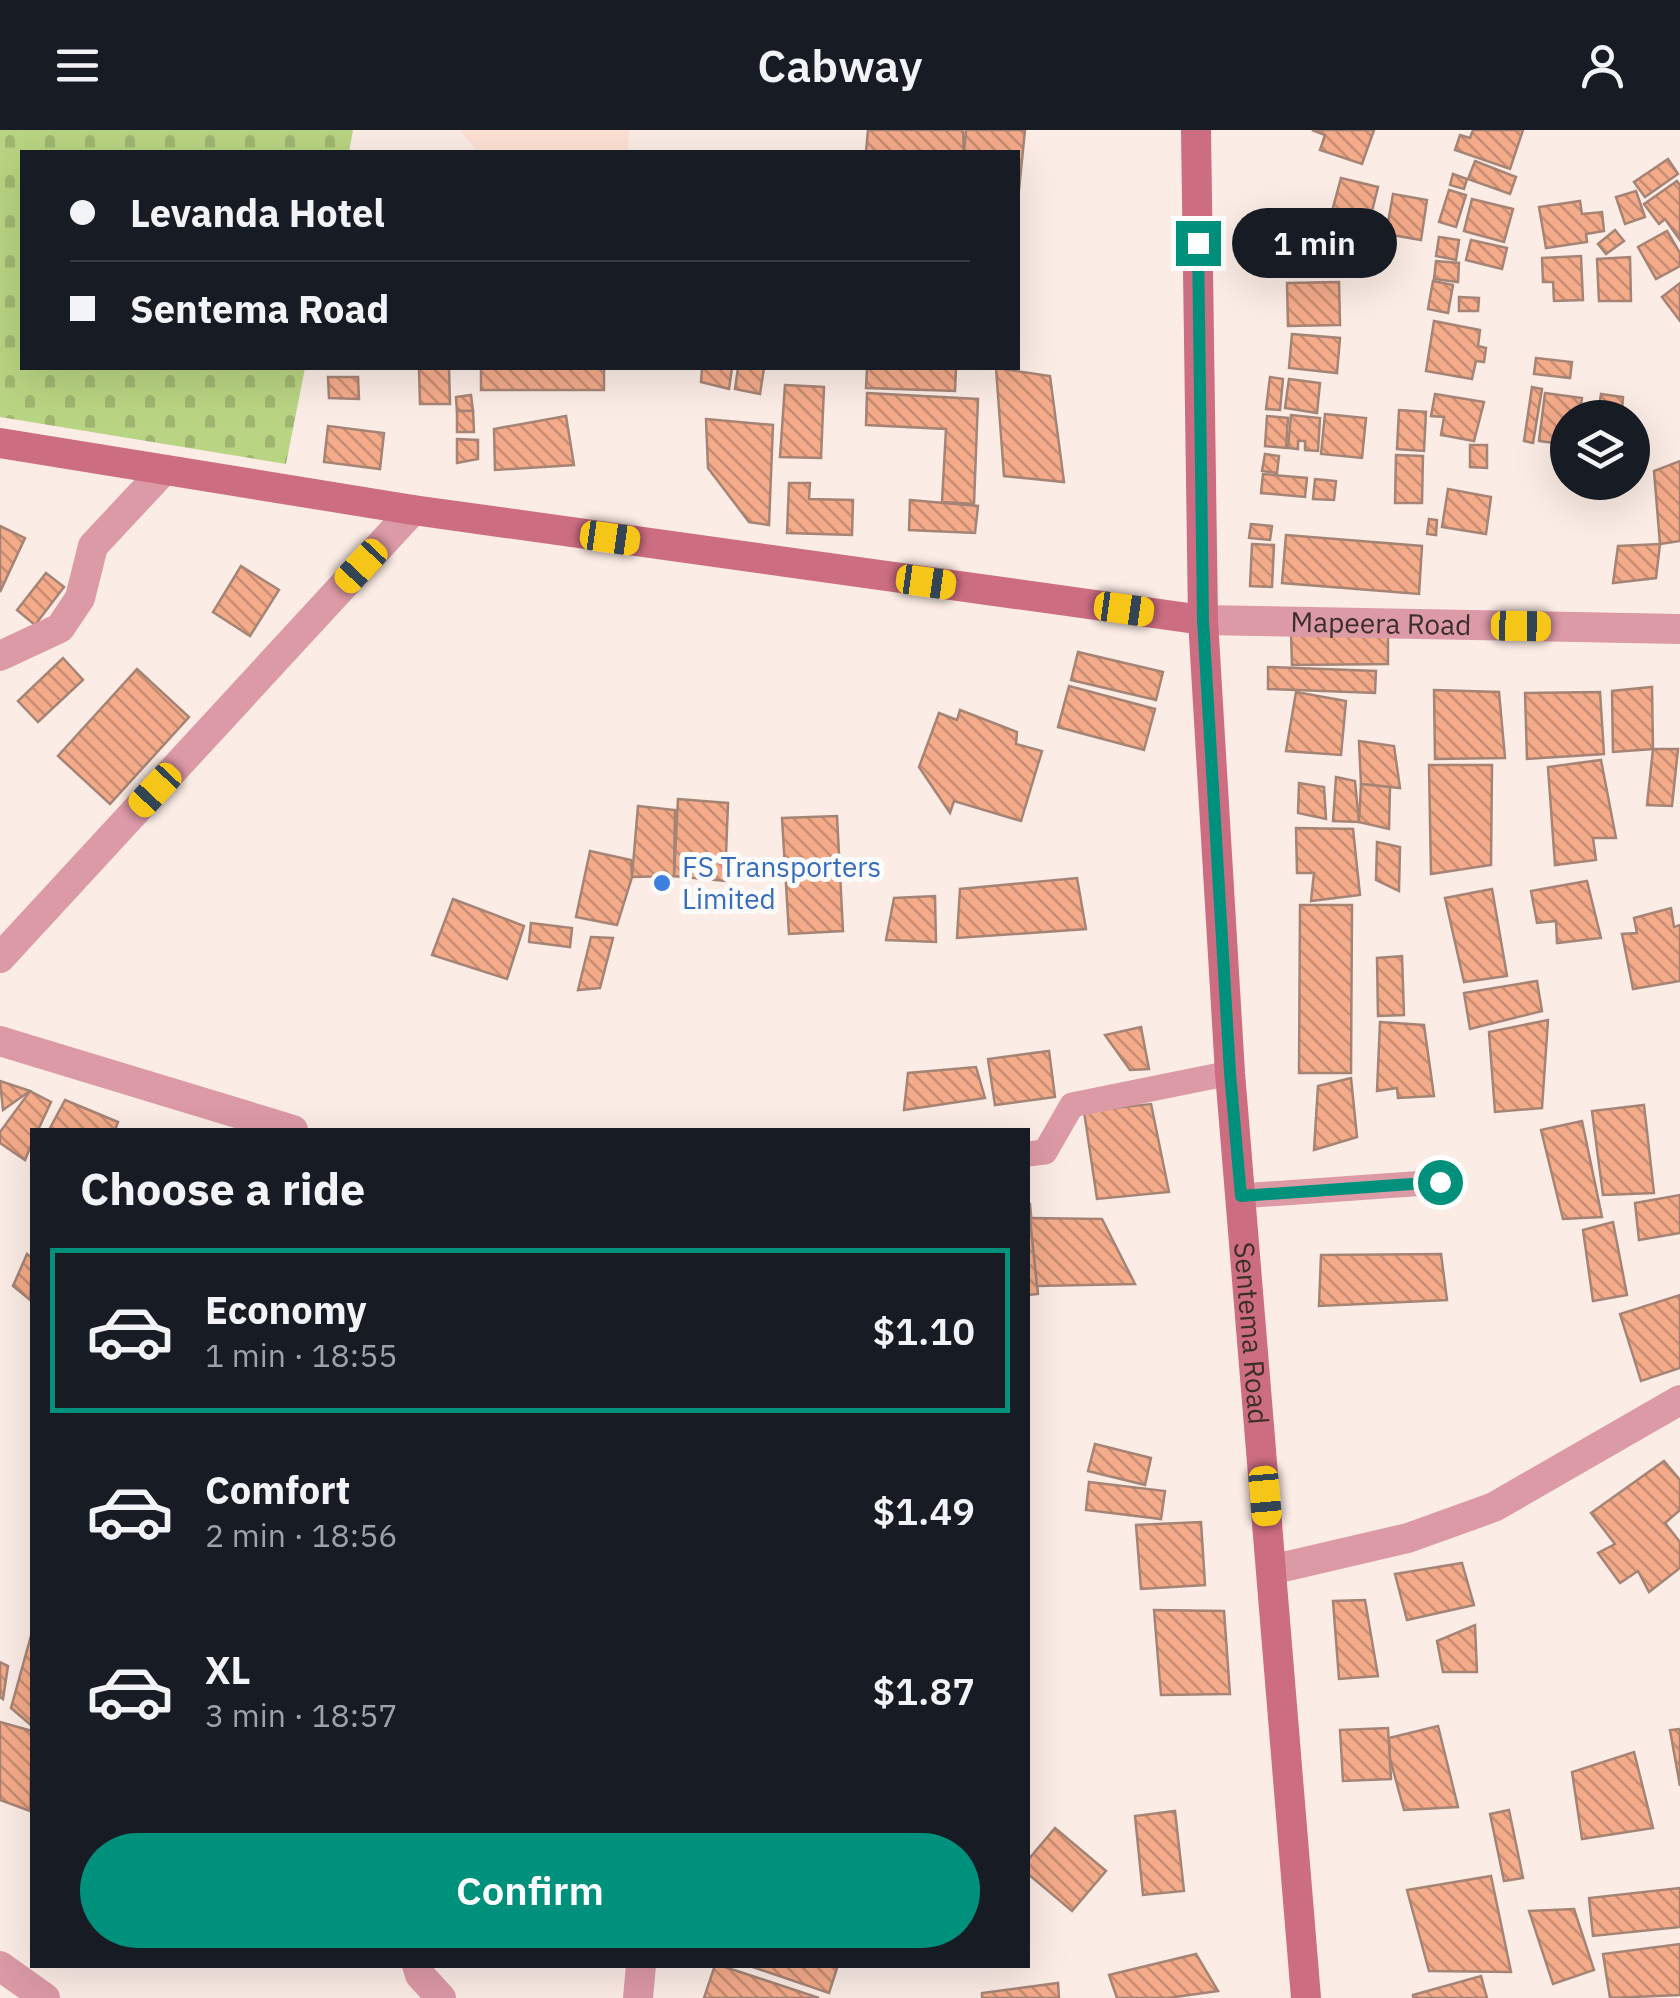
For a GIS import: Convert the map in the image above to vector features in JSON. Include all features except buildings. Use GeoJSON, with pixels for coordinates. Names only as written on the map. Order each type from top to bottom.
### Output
{"type":"FeatureCollection","features":[{"type":"Feature","properties":{"kind":"main road","name":"Sentema Road"},"geometry":{"type":"LineString","coordinates":[[1196,130],[1203,620],[1230,1073],[1306,1998]]}},
{"type":"Feature","properties":{"kind":"main road"},"geometry":{"type":"LineString","coordinates":[[0,443],[413,510],[1203,620]]}},
{"type":"Feature","properties":{"kind":"street"},"geometry":{"type":"LineString","coordinates":[[0,656],[60,628],[80,598],[93,546],[164,470]]}},
{"type":"Feature","properties":{"kind":"street"},"geometry":{"type":"LineString","coordinates":[[0,958],[413,510]]}},
{"type":"Feature","properties":{"kind":"street","name":"Mapeera Road"},"geometry":{"type":"LineString","coordinates":[[1203,620],[1680,629]]}},
{"type":"Feature","properties":{"kind":"street"},"geometry":{"type":"LineString","coordinates":[[0,1041],[286,1128]]}},
{"type":"Feature","properties":{"kind":"street"},"geometry":{"type":"LineString","coordinates":[[1271,1570],[1408,1538],[1494,1507],[1680,1400]]}},
{"type":"Feature","properties":{"kind":"street"},"geometry":{"type":"LineString","coordinates":[[0,1966],[46,1998]]}},
{"type":"Feature","properties":{"kind":"street"},"geometry":{"type":"LineString","coordinates":[[418,1968],[441,1998]]}},
{"type":"Feature","properties":{"kind":"street"},"geometry":{"type":"LineString","coordinates":[[638,1998],[641,1968]]}},
{"type":"Feature","properties":{"kind":"lane"},"geometry":{"type":"LineString","coordinates":[[1030,1154],[1045,1152],[1072,1105],[1230,1073]]}},
{"type":"Feature","properties":{"kind":"lane"},"geometry":{"type":"LineString","coordinates":[[1241,1196],[1440,1182]]}},
{"type":"Feature","properties":{"kind":"shaded area"},"geometry":{"type":"Polygon","coordinates":[[[460,130],[629,130],[628,150],[475,150],[460,130]]]}},
{"type":"Feature","properties":{"kind":"green space"},"geometry":{"type":"Polygon","coordinates":[[[0,130],[353,130],[349,150],[20,150],[20,370],[305,370],[286,464],[0,417],[0,130]]]}},
{"type":"Feature","properties":{"kind":"place","name":"FS Transporters Limited"},"geometry":{"type":"Point","coordinates":[662,883]}},
{"type":"Feature","properties":{"kind":"route"},"geometry":{"type":"LineString","coordinates":[[1198,243],[1203,620],[1241,1196],[1440,1182]]}}]}
